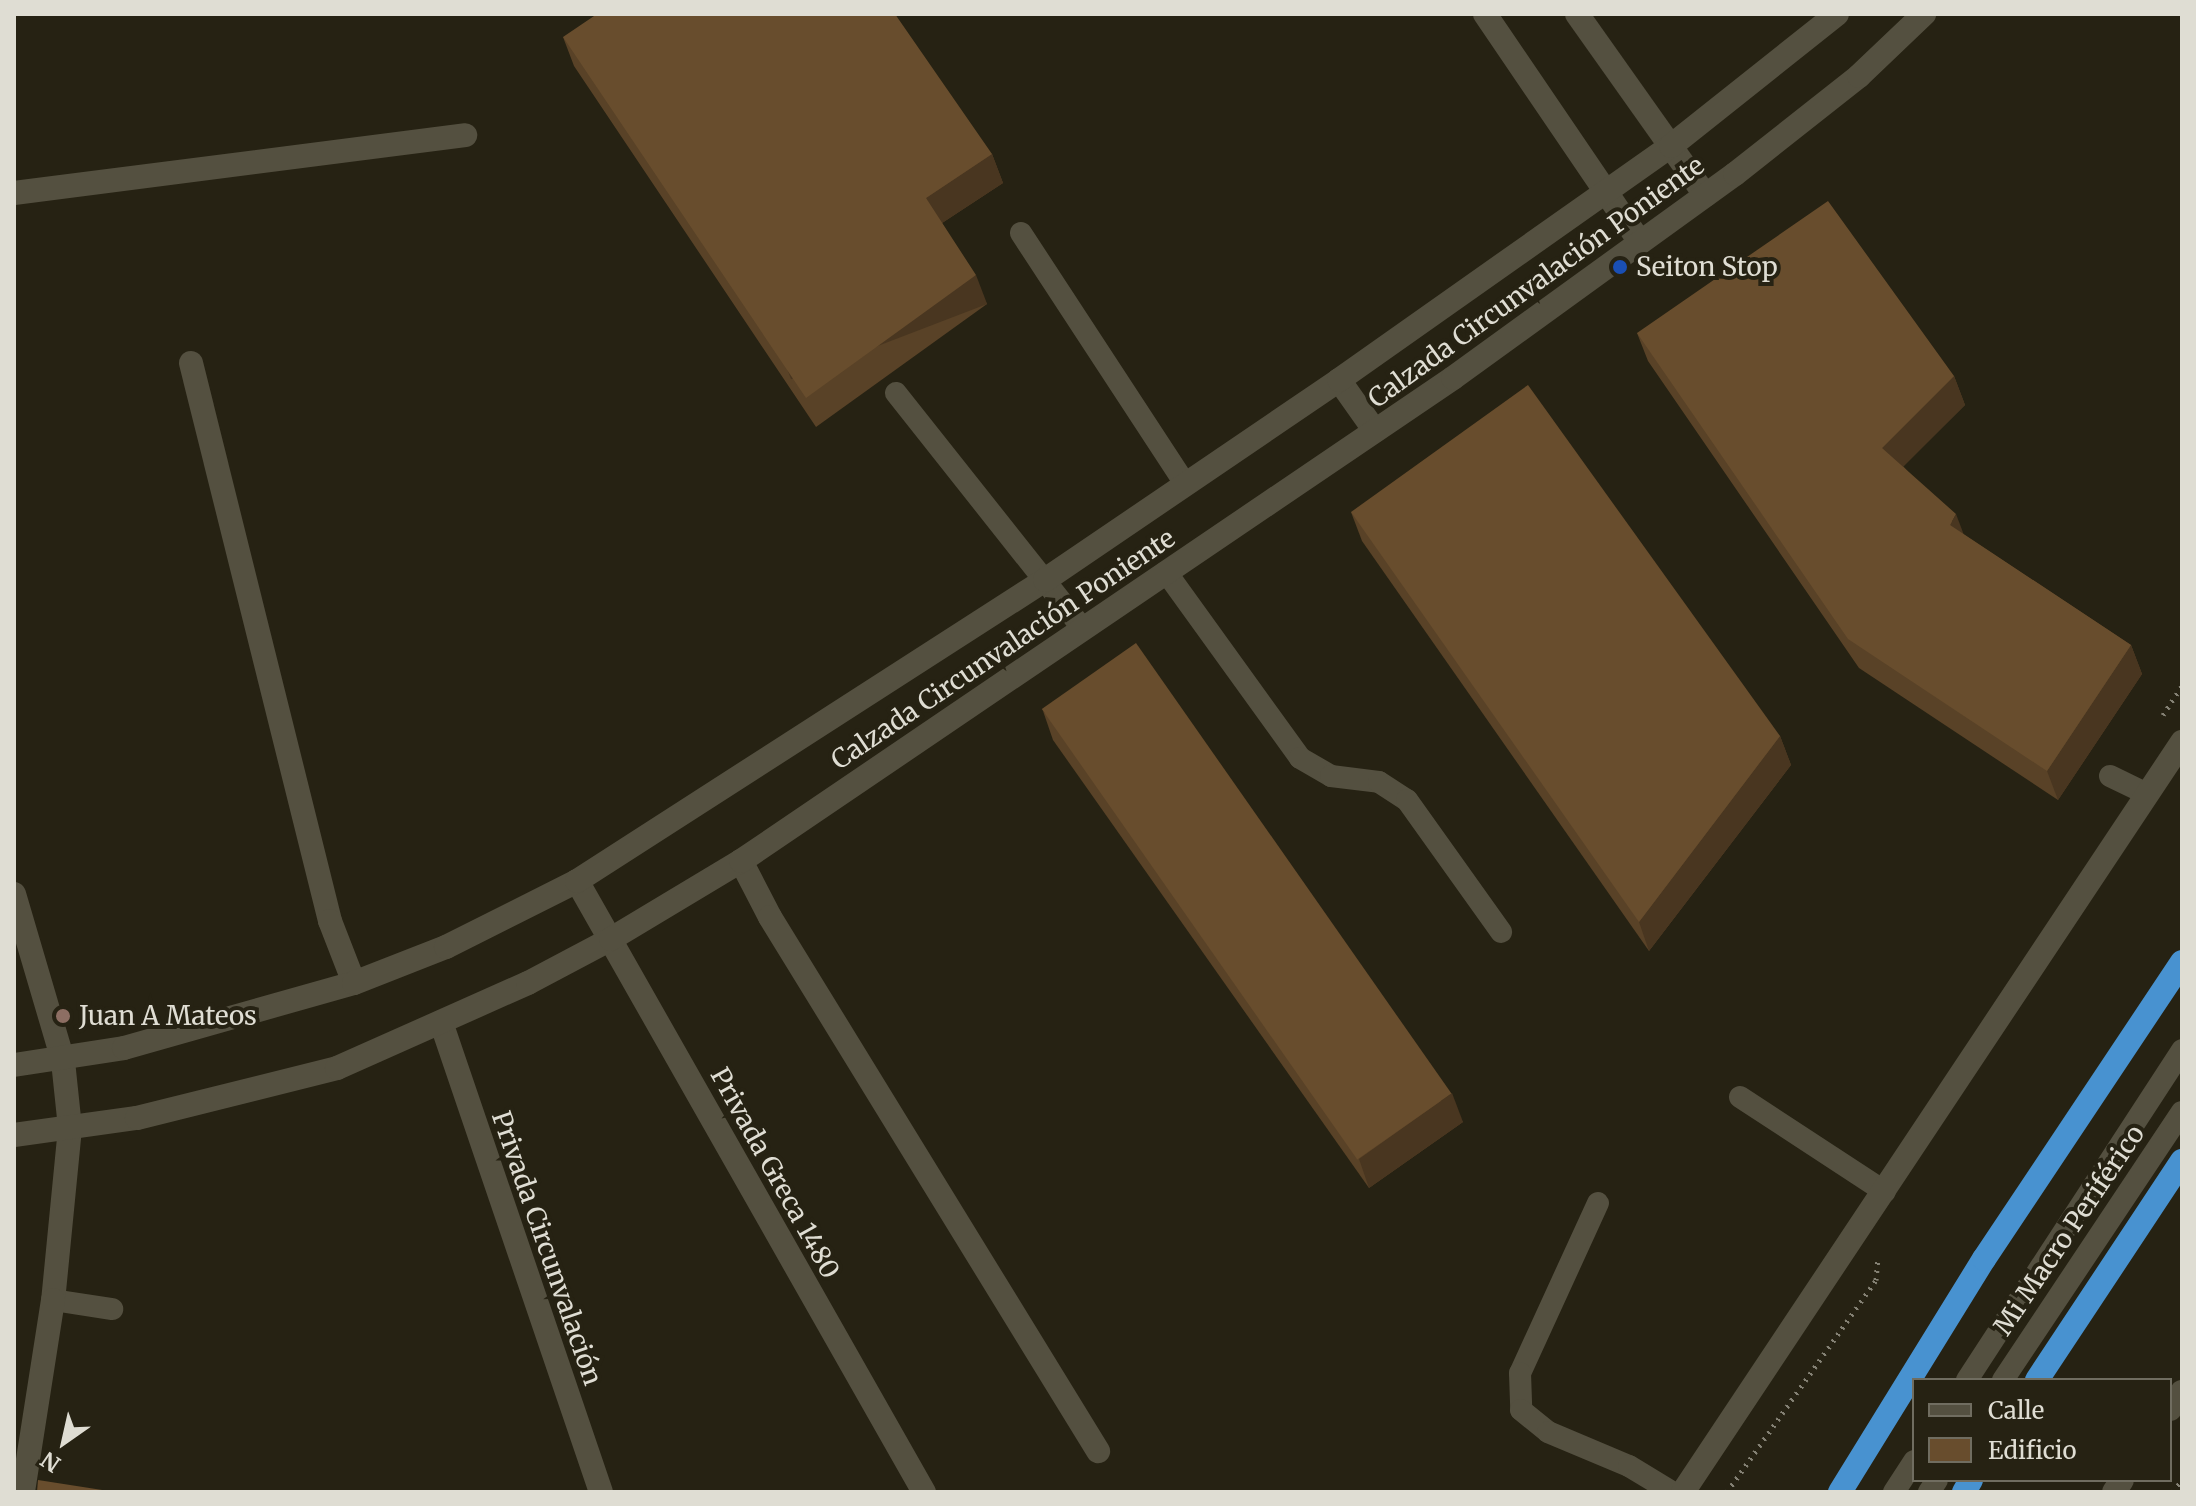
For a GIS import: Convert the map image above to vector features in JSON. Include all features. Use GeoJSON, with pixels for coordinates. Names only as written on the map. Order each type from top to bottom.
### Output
{"type":"FeatureCollection","features":[{"type":"Feature","properties":{"kind":"highway"},"geometry":{"type":"LineString","coordinates":[[1840,1492],[1984,1259],[2182,962]]}},
{"type":"Feature","properties":{"kind":"highway"},"geometry":{"type":"LineString","coordinates":[[2038,1378],[2182,1161]]}},
{"type":"Feature","properties":{"kind":"street"},"geometry":{"type":"LineString","coordinates":[[1485,14],[1640,242]]}},
{"type":"Feature","properties":{"kind":"street"},"geometry":{"type":"LineString","coordinates":[[1577,14],[1705,195]]}},
{"type":"Feature","properties":{"kind":"street","name":"Calzada Circunvalación Poniente"},"geometry":{"type":"LineString","coordinates":[[14,1065],[63,1061],[354,983],[446,947],[577,881],[1045,580],[1339,380],[1671,146],[1817,35],[1837,14]]}},
{"type":"Feature","properties":{"kind":"street","name":"Calzada Circunvalación Poniente"},"geometry":{"type":"LineString","coordinates":[[14,1135],[137,1118],[337,1068],[441,1022],[611,939],[741,861],[1375,431],[1705,195],[1859,76],[1924,14]]}},
{"type":"Feature","properties":{"kind":"street"},"geometry":{"type":"LineString","coordinates":[[14,193],[465,135]]}},
{"type":"Feature","properties":{"kind":"street"},"geometry":{"type":"LineString","coordinates":[[191,363],[330,921],[354,983]]}},
{"type":"Feature","properties":{"kind":"street"},"geometry":{"type":"LineString","coordinates":[[1339,380],[1375,431]]}},
{"type":"Feature","properties":{"kind":"street"},"geometry":{"type":"LineString","coordinates":[[1683,1492],[2182,742]]}},
{"type":"Feature","properties":{"kind":"street"},"geometry":{"type":"LineString","coordinates":[[741,861],[1098,1451]]}},
{"type":"Feature","properties":{"kind":"street","name":"Privada Greca 1480"},"geometry":{"type":"LineString","coordinates":[[577,881],[924,1492]]}},
{"type":"Feature","properties":{"kind":"street"},"geometry":{"type":"LineString","coordinates":[[14,894],[63,1061],[70,1128],[53,1300],[23,1492]]}},
{"type":"Feature","properties":{"kind":"street","name":"Privada Circunvalación"},"geometry":{"type":"LineString","coordinates":[[441,1022],[601,1492]]}},
{"type":"Feature","properties":{"kind":"lane"},"geometry":{"type":"LineString","coordinates":[[1021,233],[1185,484]]}},
{"type":"Feature","properties":{"kind":"lane"},"geometry":{"type":"LineString","coordinates":[[896,393],[1083,629]]}},
{"type":"Feature","properties":{"kind":"lane"},"geometry":{"type":"LineString","coordinates":[[1166,572],[1300,758],[1331,776],[1379,782],[1407,800],[1501,932]]}},
{"type":"Feature","properties":{"kind":"lane"},"geometry":{"type":"LineString","coordinates":[[2110,776],[2147,794]]}},
{"type":"Feature","properties":{"kind":"lane"},"geometry":{"type":"LineString","coordinates":[[1968,1378],[2182,1050]]}},
{"type":"Feature","properties":{"kind":"lane"},"geometry":{"type":"LineString","coordinates":[[1740,1097],[1885,1192]]}},
{"type":"Feature","properties":{"kind":"lane","name":"Mi Macro Periférico"},"geometry":{"type":"LineString","coordinates":[[2004,1378],[2182,1112]]}},
{"type":"Feature","properties":{"kind":"lane"},"geometry":{"type":"LineString","coordinates":[[1598,1203],[1520,1373],[1521,1410],[1548,1432],[1629,1466],[1672,1492]]}},
{"type":"Feature","properties":{"kind":"lane"},"geometry":{"type":"LineString","coordinates":[[53,1300],[112,1309]]}},
{"type":"Feature","properties":{"kind":"lane"},"geometry":{"type":"LineString","coordinates":[[1894,1492],[1912,1464]]}},
{"type":"Feature","properties":{"kind":"path"},"geometry":{"type":"LineString","coordinates":[[1727,1492],[1876,1280],[1879,1250]]}},
{"type":"Feature","properties":{"kind":"path"},"geometry":{"type":"LineString","coordinates":[[2173,1492],[2182,1480]]}},
{"type":"Feature","properties":{"kind":"building"},"geometry":{"type":"Polygon","coordinates":[[[597,14],[895,14],[992,154],[926,198],[976,275],[806,398],[563,37],[597,14]]]}},
{"type":"Feature","properties":{"kind":"building"},"geometry":{"type":"Polygon","coordinates":[[[1828,201],[1954,376],[1882,448],[1956,514],[1950,525],[2131,645],[2047,771],[1848,639],[1637,333],[1828,201]]]}},
{"type":"Feature","properties":{"kind":"building"},"geometry":{"type":"Polygon","coordinates":[[[1528,385],[1780,736],[1639,922],[1351,512],[1528,385]]]}},
{"type":"Feature","properties":{"kind":"building"},"geometry":{"type":"Polygon","coordinates":[[[1136,643],[1451,1094],[1357,1159],[1042,709],[1136,643]]]}},
{"type":"Feature","properties":{"kind":"building"},"geometry":{"type":"Polygon","coordinates":[[[38,1480],[115,1492],[37,1492],[38,1480]]]}},
{"type":"Feature","properties":{"kind":"place","name":"Seiton Stop"},"geometry":{"type":"Point","coordinates":[1620,267]}},
{"type":"Feature","properties":{"kind":"place","name":"Juan A Mateos"},"geometry":{"type":"Point","coordinates":[63,1016]}}]}
